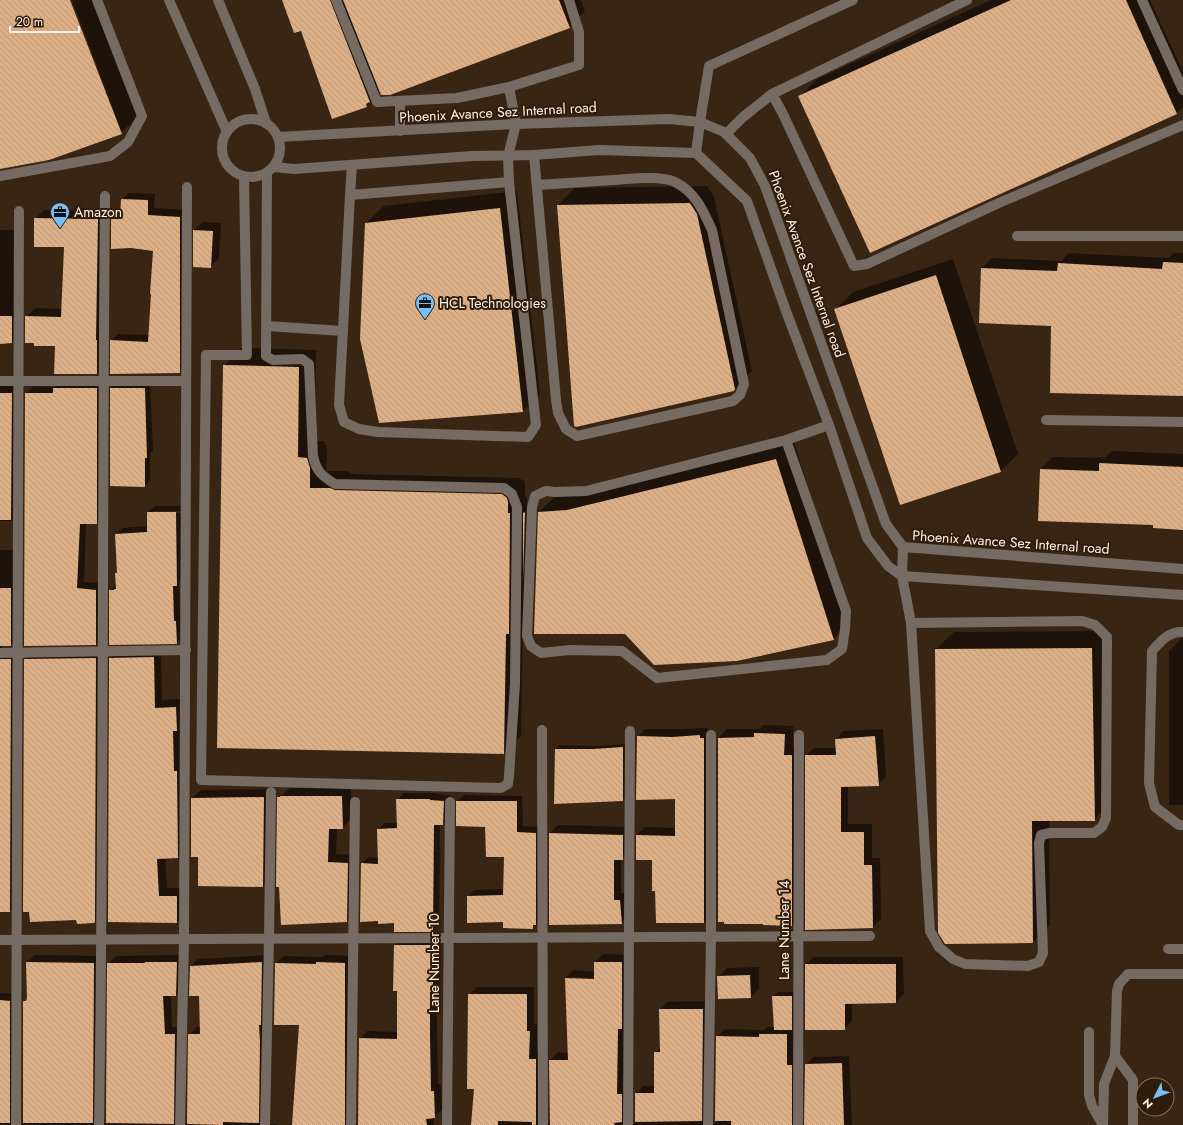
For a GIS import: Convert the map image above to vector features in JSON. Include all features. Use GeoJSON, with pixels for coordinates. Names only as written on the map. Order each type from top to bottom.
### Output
{"type":"FeatureCollection","features":[{"type":"Feature","properties":{"kind":"street"},"geometry":{"type":"LineString","coordinates":[[0,176],[110,156],[128,142],[142,116],[97,0]]}},
{"type":"Feature","properties":{"kind":"street"},"geometry":{"type":"LineString","coordinates":[[169,0],[227,132]]}},
{"type":"Feature","properties":{"kind":"street"},"geometry":{"type":"LineString","coordinates":[[218,0],[255,90],[266,123]]}},
{"type":"Feature","properties":{"kind":"street"},"geometry":{"type":"LineString","coordinates":[[336,0],[377,102],[457,98],[509,87],[579,65],[578,32],[569,0]]}},
{"type":"Feature","properties":{"kind":"street"},"geometry":{"type":"LineString","coordinates":[[696,153],[710,66],[853,0]]}},
{"type":"Feature","properties":{"kind":"street"},"geometry":{"type":"LineString","coordinates":[[726,134],[742,118],[772,94],[967,0]]}},
{"type":"Feature","properties":{"kind":"street"},"geometry":{"type":"LineString","coordinates":[[1142,0],[1183,90]]}},
{"type":"Feature","properties":{"kind":"street"},"geometry":{"type":"LineString","coordinates":[[352,165],[339,405],[344,422],[359,428],[378,432],[528,436],[536,426],[509,182],[508,156],[516,124],[509,87]]}},
{"type":"Feature","properties":{"kind":"street"},"geometry":{"type":"LineString","coordinates":[[772,94],[782,112],[854,266],[867,264],[1001,202],[1183,125]]}},
{"type":"Feature","properties":{"kind":"street"},"geometry":{"type":"LineString","coordinates":[[400,101],[400,131]]}},
{"type":"Feature","properties":{"kind":"street","name":"Phoenix Avance Sez Internal road"},"geometry":{"type":"LineString","coordinates":[[278,137],[516,124],[669,118],[700,122],[724,132],[750,158],[765,186],[886,524],[903,547],[1183,569]]}},
{"type":"Feature","properties":{"kind":"street"},"geometry":{"type":"LineString","coordinates":[[244,177],[247,354],[206,355],[201,780],[501,788],[508,784],[509,776],[515,684],[517,507],[512,494],[504,488],[335,484],[324,477],[315,465],[313,456],[309,364],[302,359],[273,360],[266,356],[270,170],[280,152],[280,145],[278,137],[273,129],[266,123],[249,119],[240,121],[233,125],[222,141],[224,161],[230,169],[244,177],[258,177],[270,170],[472,156],[534,155],[599,150],[696,153],[747,201],[829,425],[867,538],[888,566],[902,576],[1183,595]]}},
{"type":"Feature","properties":{"kind":"street"},"geometry":{"type":"LineString","coordinates":[[534,155],[556,400],[558,414],[566,429],[577,436],[733,401],[740,394],[744,384],[712,230],[696,198],[674,181],[654,178],[537,185]]}},
{"type":"Feature","properties":{"kind":"street"},"geometry":{"type":"LineString","coordinates":[[350,195],[509,182]]}},
{"type":"Feature","properties":{"kind":"street"},"geometry":{"type":"LineString","coordinates":[[180,1125],[184,939],[187,187]]}},
{"type":"Feature","properties":{"kind":"street"},"geometry":{"type":"LineString","coordinates":[[99,1125],[102,939],[105,196]]}},
{"type":"Feature","properties":{"kind":"street"},"geometry":{"type":"LineString","coordinates":[[16,1125],[19,211]]}},
{"type":"Feature","properties":{"kind":"street"},"geometry":{"type":"LineString","coordinates":[[1017,236],[1183,236]]}},
{"type":"Feature","properties":{"kind":"street"},"geometry":{"type":"LineString","coordinates":[[267,326],[343,331]]}},
{"type":"Feature","properties":{"kind":"street"},"geometry":{"type":"LineString","coordinates":[[0,381],[186,381]]}},
{"type":"Feature","properties":{"kind":"street"},"geometry":{"type":"LineString","coordinates":[[1046,420],[1183,422]]}},
{"type":"Feature","properties":{"kind":"street"},"geometry":{"type":"LineString","coordinates":[[786,440],[846,611],[846,629],[842,649],[826,660],[657,678],[622,651],[570,650],[541,653],[531,646],[526,636],[532,507],[535,496],[546,491],[586,491],[786,440],[829,425]]}},
{"type":"Feature","properties":{"kind":"street"},"geometry":{"type":"LineString","coordinates":[[903,547],[902,576],[911,623],[930,931],[939,947],[953,959],[965,964],[1028,966],[1039,962],[1043,953],[1039,843],[1041,835],[1050,833],[1094,833],[1102,827],[1106,818],[1106,637],[1095,625],[1082,621],[911,623]]}},
{"type":"Feature","properties":{"kind":"street"},"geometry":{"type":"LineString","coordinates":[[1183,632],[1176,632],[1164,638],[1152,651],[1150,783],[1155,807],[1179,825],[1183,825]]}},
{"type":"Feature","properties":{"kind":"street"},"geometry":{"type":"LineString","coordinates":[[0,653],[186,650]]}},
{"type":"Feature","properties":{"kind":"street"},"geometry":{"type":"LineString","coordinates":[[542,730],[544,1125]]}},
{"type":"Feature","properties":{"kind":"street"},"geometry":{"type":"LineString","coordinates":[[628,1125],[630,731]]}},
{"type":"Feature","properties":{"kind":"street"},"geometry":{"type":"LineString","coordinates":[[708,1125],[711,937],[711,735]]}},
{"type":"Feature","properties":{"kind":"street","name":"Lane Number 14"},"geometry":{"type":"LineString","coordinates":[[798,1125],[799,735]]}},
{"type":"Feature","properties":{"kind":"street"},"geometry":{"type":"LineString","coordinates":[[265,1125],[270,939],[271,792]]}},
{"type":"Feature","properties":{"kind":"street"},"geometry":{"type":"LineString","coordinates":[[351,1125],[354,802]]}},
{"type":"Feature","properties":{"kind":"street","name":"Lane Number 10"},"geometry":{"type":"LineString","coordinates":[[447,1125],[450,802]]}},
{"type":"Feature","properties":{"kind":"street"},"geometry":{"type":"LineString","coordinates":[[0,940],[870,936]]}},
{"type":"Feature","properties":{"kind":"street"},"geometry":{"type":"LineString","coordinates":[[1168,949],[1183,949]]}},
{"type":"Feature","properties":{"kind":"street"},"geometry":{"type":"LineString","coordinates":[[1103,1125],[1104,1084],[1115,1056],[1117,991],[1119,984],[1128,974],[1183,974]]}},
{"type":"Feature","properties":{"kind":"street"},"geometry":{"type":"LineString","coordinates":[[1089,1032],[1089,1095],[1092,1106],[1103,1125]]}},
{"type":"Feature","properties":{"kind":"street"},"geometry":{"type":"LineString","coordinates":[[1115,1056],[1133,1080],[1133,1125]]}},
{"type":"Feature","properties":{"kind":"building"},"geometry":{"type":"Polygon","coordinates":[[[0,0],[70,0],[122,134],[49,160],[0,169],[0,0]]]}},
{"type":"Feature","properties":{"kind":"building"},"geometry":{"type":"Polygon","coordinates":[[[282,0],[330,0],[370,102],[366,104],[367,107],[332,119],[301,31],[294,33],[282,0]]]}},
{"type":"Feature","properties":{"kind":"building"},"geometry":{"type":"Polygon","coordinates":[[[343,0],[559,0],[570,28],[390,95],[381,95],[343,0]]]}},
{"type":"Feature","properties":{"kind":"building"},"geometry":{"type":"Polygon","coordinates":[[[1011,0],[1126,0],[1177,114],[870,253],[798,96],[1011,0]]]}},
{"type":"Feature","properties":{"kind":"building"},"geometry":{"type":"Polygon","coordinates":[[[121,199],[148,200],[148,215],[180,217],[180,373],[110,374],[110,340],[148,342],[153,251],[131,248],[111,249],[111,219],[120,219],[121,199]]]}},
{"type":"Feature","properties":{"kind":"building"},"geometry":{"type":"Polygon","coordinates":[[[690,203],[697,214],[735,389],[734,391],[576,427],[574,426],[557,205],[690,203]]]}},
{"type":"Feature","properties":{"kind":"building"},"geometry":{"type":"Polygon","coordinates":[[[500,208],[523,412],[379,423],[360,339],[365,223],[500,208]]]}},
{"type":"Feature","properties":{"kind":"building"},"geometry":{"type":"Polygon","coordinates":[[[34,218],[98,219],[96,340],[97,374],[54,374],[55,346],[34,346],[34,343],[25,343],[25,316],[61,317],[64,247],[34,247],[34,218]]]}},
{"type":"Feature","properties":{"kind":"building"},"geometry":{"type":"Polygon","coordinates":[[[193,230],[213,231],[211,268],[193,267],[193,230]]]}},
{"type":"Feature","properties":{"kind":"building"},"geometry":{"type":"Polygon","coordinates":[[[1163,262],[1183,263],[1183,396],[1050,393],[1051,326],[979,323],[981,268],[1057,271],[1058,263],[1162,269],[1163,262]]]}},
{"type":"Feature","properties":{"kind":"building"},"geometry":{"type":"Polygon","coordinates":[[[936,275],[1001,472],[900,505],[834,309],[936,275]]]}},
{"type":"Feature","properties":{"kind":"building"},"geometry":{"type":"Polygon","coordinates":[[[0,316],[12,316],[12,343],[0,344],[0,316]]]}},
{"type":"Feature","properties":{"kind":"building"},"geometry":{"type":"Polygon","coordinates":[[[223,365],[299,367],[298,457],[307,458],[310,468],[310,488],[330,488],[335,490],[502,494],[507,498],[508,513],[510,513],[509,634],[506,634],[504,754],[217,748],[223,365]]]}},
{"type":"Feature","properties":{"kind":"building"},"geometry":{"type":"Polygon","coordinates":[[[53,388],[97,388],[97,524],[80,524],[77,588],[96,590],[96,645],[24,646],[25,393],[53,393],[53,388]]]}},
{"type":"Feature","properties":{"kind":"building"},"geometry":{"type":"Polygon","coordinates":[[[110,388],[145,388],[147,458],[145,458],[145,487],[110,486],[110,388]]]}},
{"type":"Feature","properties":{"kind":"building"},"geometry":{"type":"Polygon","coordinates":[[[0,393],[12,393],[11,520],[0,520],[0,393]]]}},
{"type":"Feature","properties":{"kind":"building"},"geometry":{"type":"Polygon","coordinates":[[[776,459],[834,640],[737,661],[654,665],[625,634],[534,634],[538,512],[567,510],[776,459]]]}},
{"type":"Feature","properties":{"kind":"building"},"geometry":{"type":"Polygon","coordinates":[[[1099,463],[1183,467],[1183,530],[1153,528],[1153,525],[1038,521],[1040,469],[1099,471],[1099,463]]]}},
{"type":"Feature","properties":{"kind":"building"},"geometry":{"type":"Polygon","coordinates":[[[147,512],[176,512],[177,586],[173,586],[174,621],[176,621],[177,644],[109,645],[109,590],[116,589],[115,573],[117,573],[115,534],[147,532],[147,512]]]}},
{"type":"Feature","properties":{"kind":"building"},"geometry":{"type":"Polygon","coordinates":[[[525,512],[523,580],[523,513],[525,512]]]}},
{"type":"Feature","properties":{"kind":"building"},"geometry":{"type":"Polygon","coordinates":[[[0,588],[11,588],[11,646],[0,646],[0,588]]]}},
{"type":"Feature","properties":{"kind":"building"},"geometry":{"type":"Polygon","coordinates":[[[1092,648],[1095,821],[1032,821],[1033,943],[945,944],[938,933],[935,649],[1092,648]]]}},
{"type":"Feature","properties":{"kind":"building"},"geometry":{"type":"Polygon","coordinates":[[[154,657],[155,708],[176,707],[177,731],[173,731],[174,771],[177,771],[178,858],[157,859],[159,896],[177,896],[177,923],[108,922],[109,658],[154,657]]]}},
{"type":"Feature","properties":{"kind":"building"},"geometry":{"type":"Polygon","coordinates":[[[96,658],[95,922],[77,924],[76,920],[30,922],[29,912],[23,912],[24,659],[96,658]]]}},
{"type":"Feature","properties":{"kind":"building"},"geometry":{"type":"Polygon","coordinates":[[[0,659],[11,659],[10,912],[0,912],[0,659]]]}},
{"type":"Feature","properties":{"kind":"building"},"geometry":{"type":"Polygon","coordinates":[[[754,733],[785,734],[784,755],[792,755],[792,926],[724,924],[724,922],[718,922],[718,738],[754,737],[754,733]]]}},
{"type":"Feature","properties":{"kind":"building"},"geometry":{"type":"Polygon","coordinates":[[[700,735],[700,738],[704,738],[704,923],[656,923],[655,891],[652,891],[652,860],[636,860],[636,835],[675,836],[675,799],[636,800],[637,736],[672,737],[700,735]]]}},
{"type":"Feature","properties":{"kind":"building"},"geometry":{"type":"Polygon","coordinates":[[[875,736],[879,786],[841,787],[841,832],[864,832],[864,865],[872,865],[873,928],[805,930],[805,755],[836,755],[835,739],[875,736]]]}},
{"type":"Feature","properties":{"kind":"building"},"geometry":{"type":"Polygon","coordinates":[[[623,747],[623,801],[554,804],[555,749],[623,747]]]}},
{"type":"Feature","properties":{"kind":"building"},"geometry":{"type":"Polygon","coordinates":[[[342,796],[343,829],[329,829],[328,862],[348,863],[347,922],[281,925],[279,887],[276,887],[277,797],[342,796]]]}},
{"type":"Feature","properties":{"kind":"building"},"geometry":{"type":"Polygon","coordinates":[[[264,797],[263,887],[198,886],[198,857],[191,857],[191,798],[264,797]]]}},
{"type":"Feature","properties":{"kind":"building"},"geometry":{"type":"Polygon","coordinates":[[[396,799],[430,799],[444,801],[443,825],[434,825],[433,932],[394,932],[394,923],[378,924],[378,921],[360,922],[361,863],[378,864],[377,829],[397,828],[396,799]]]}},
{"type":"Feature","properties":{"kind":"building"},"geometry":{"type":"Polygon","coordinates":[[[456,801],[517,801],[517,832],[536,833],[536,925],[533,925],[533,929],[503,928],[503,922],[467,923],[467,896],[503,895],[504,857],[486,857],[485,827],[456,826],[456,801]]]}},
{"type":"Feature","properties":{"kind":"building"},"geometry":{"type":"Polygon","coordinates":[[[549,833],[623,835],[623,860],[614,860],[614,900],[620,900],[622,924],[549,925],[549,833]]]}},
{"type":"Feature","properties":{"kind":"building"},"geometry":{"type":"Polygon","coordinates":[[[394,945],[433,945],[433,992],[430,992],[430,1036],[431,1091],[434,1091],[435,1118],[426,1119],[427,1125],[358,1125],[359,1038],[397,1039],[397,991],[393,991],[394,945]]]}},
{"type":"Feature","properties":{"kind":"building"},"geometry":{"type":"Polygon","coordinates":[[[26,962],[94,963],[93,1123],[23,1123],[23,1001],[26,1001],[27,998],[26,962]]]}},
{"type":"Feature","properties":{"kind":"building"},"geometry":{"type":"Polygon","coordinates":[[[177,962],[176,996],[163,996],[165,1034],[175,1034],[174,1124],[106,1123],[107,963],[177,962]]]}},
{"type":"Feature","properties":{"kind":"building"},"geometry":{"type":"Polygon","coordinates":[[[262,962],[261,1025],[259,1025],[259,1123],[223,1122],[223,1125],[187,1124],[188,1034],[200,1034],[199,996],[189,996],[190,966],[262,962]]]}},
{"type":"Feature","properties":{"kind":"building"},"geometry":{"type":"Polygon","coordinates":[[[316,962],[345,963],[345,1125],[292,1125],[299,1025],[274,1025],[275,963],[316,964],[316,962]]]}},
{"type":"Feature","properties":{"kind":"building"},"geometry":{"type":"Polygon","coordinates":[[[594,962],[622,962],[622,1029],[618,1029],[617,1094],[622,1094],[622,1122],[614,1123],[615,1125],[550,1125],[549,1060],[568,1060],[565,978],[594,979],[594,962]]]}},
{"type":"Feature","properties":{"kind":"building"},"geometry":{"type":"Polygon","coordinates":[[[805,964],[896,964],[896,1003],[845,1004],[845,1030],[805,1030],[805,964]]]}},
{"type":"Feature","properties":{"kind":"building"},"geometry":{"type":"Polygon","coordinates":[[[750,975],[751,998],[718,999],[717,976],[750,975]]]}},
{"type":"Feature","properties":{"kind":"building"},"geometry":{"type":"Polygon","coordinates":[[[468,994],[527,994],[527,1031],[530,1031],[529,1059],[536,1059],[536,1125],[532,1125],[532,1122],[498,1121],[498,1125],[471,1125],[474,1089],[467,1089],[468,994]]]}},
{"type":"Feature","properties":{"kind":"building"},"geometry":{"type":"Polygon","coordinates":[[[772,996],[792,996],[792,1030],[774,1030],[772,996]]]}},
{"type":"Feature","properties":{"kind":"building"},"geometry":{"type":"Polygon","coordinates":[[[0,1000],[10,1001],[10,1123],[0,1123],[0,1000]]]}},
{"type":"Feature","properties":{"kind":"building"},"geometry":{"type":"Polygon","coordinates":[[[659,1009],[703,1009],[702,1121],[635,1122],[635,1093],[654,1093],[654,1052],[660,1052],[659,1009]]]}},
{"type":"Feature","properties":{"kind":"building"},"geometry":{"type":"Polygon","coordinates":[[[759,1034],[787,1034],[787,1065],[792,1065],[792,1125],[731,1125],[731,1121],[715,1121],[716,1036],[759,1037],[759,1034]]]}},
{"type":"Feature","properties":{"kind":"building"},"geometry":{"type":"Polygon","coordinates":[[[842,1063],[844,1125],[804,1125],[805,1064],[842,1063]]]}},
{"type":"Feature","properties":{"kind":"place","name":"Amazon"},"geometry":{"type":"Point","coordinates":[60,229]}},
{"type":"Feature","properties":{"kind":"place","name":"HCL Technologies"},"geometry":{"type":"Point","coordinates":[425,320]}}]}
